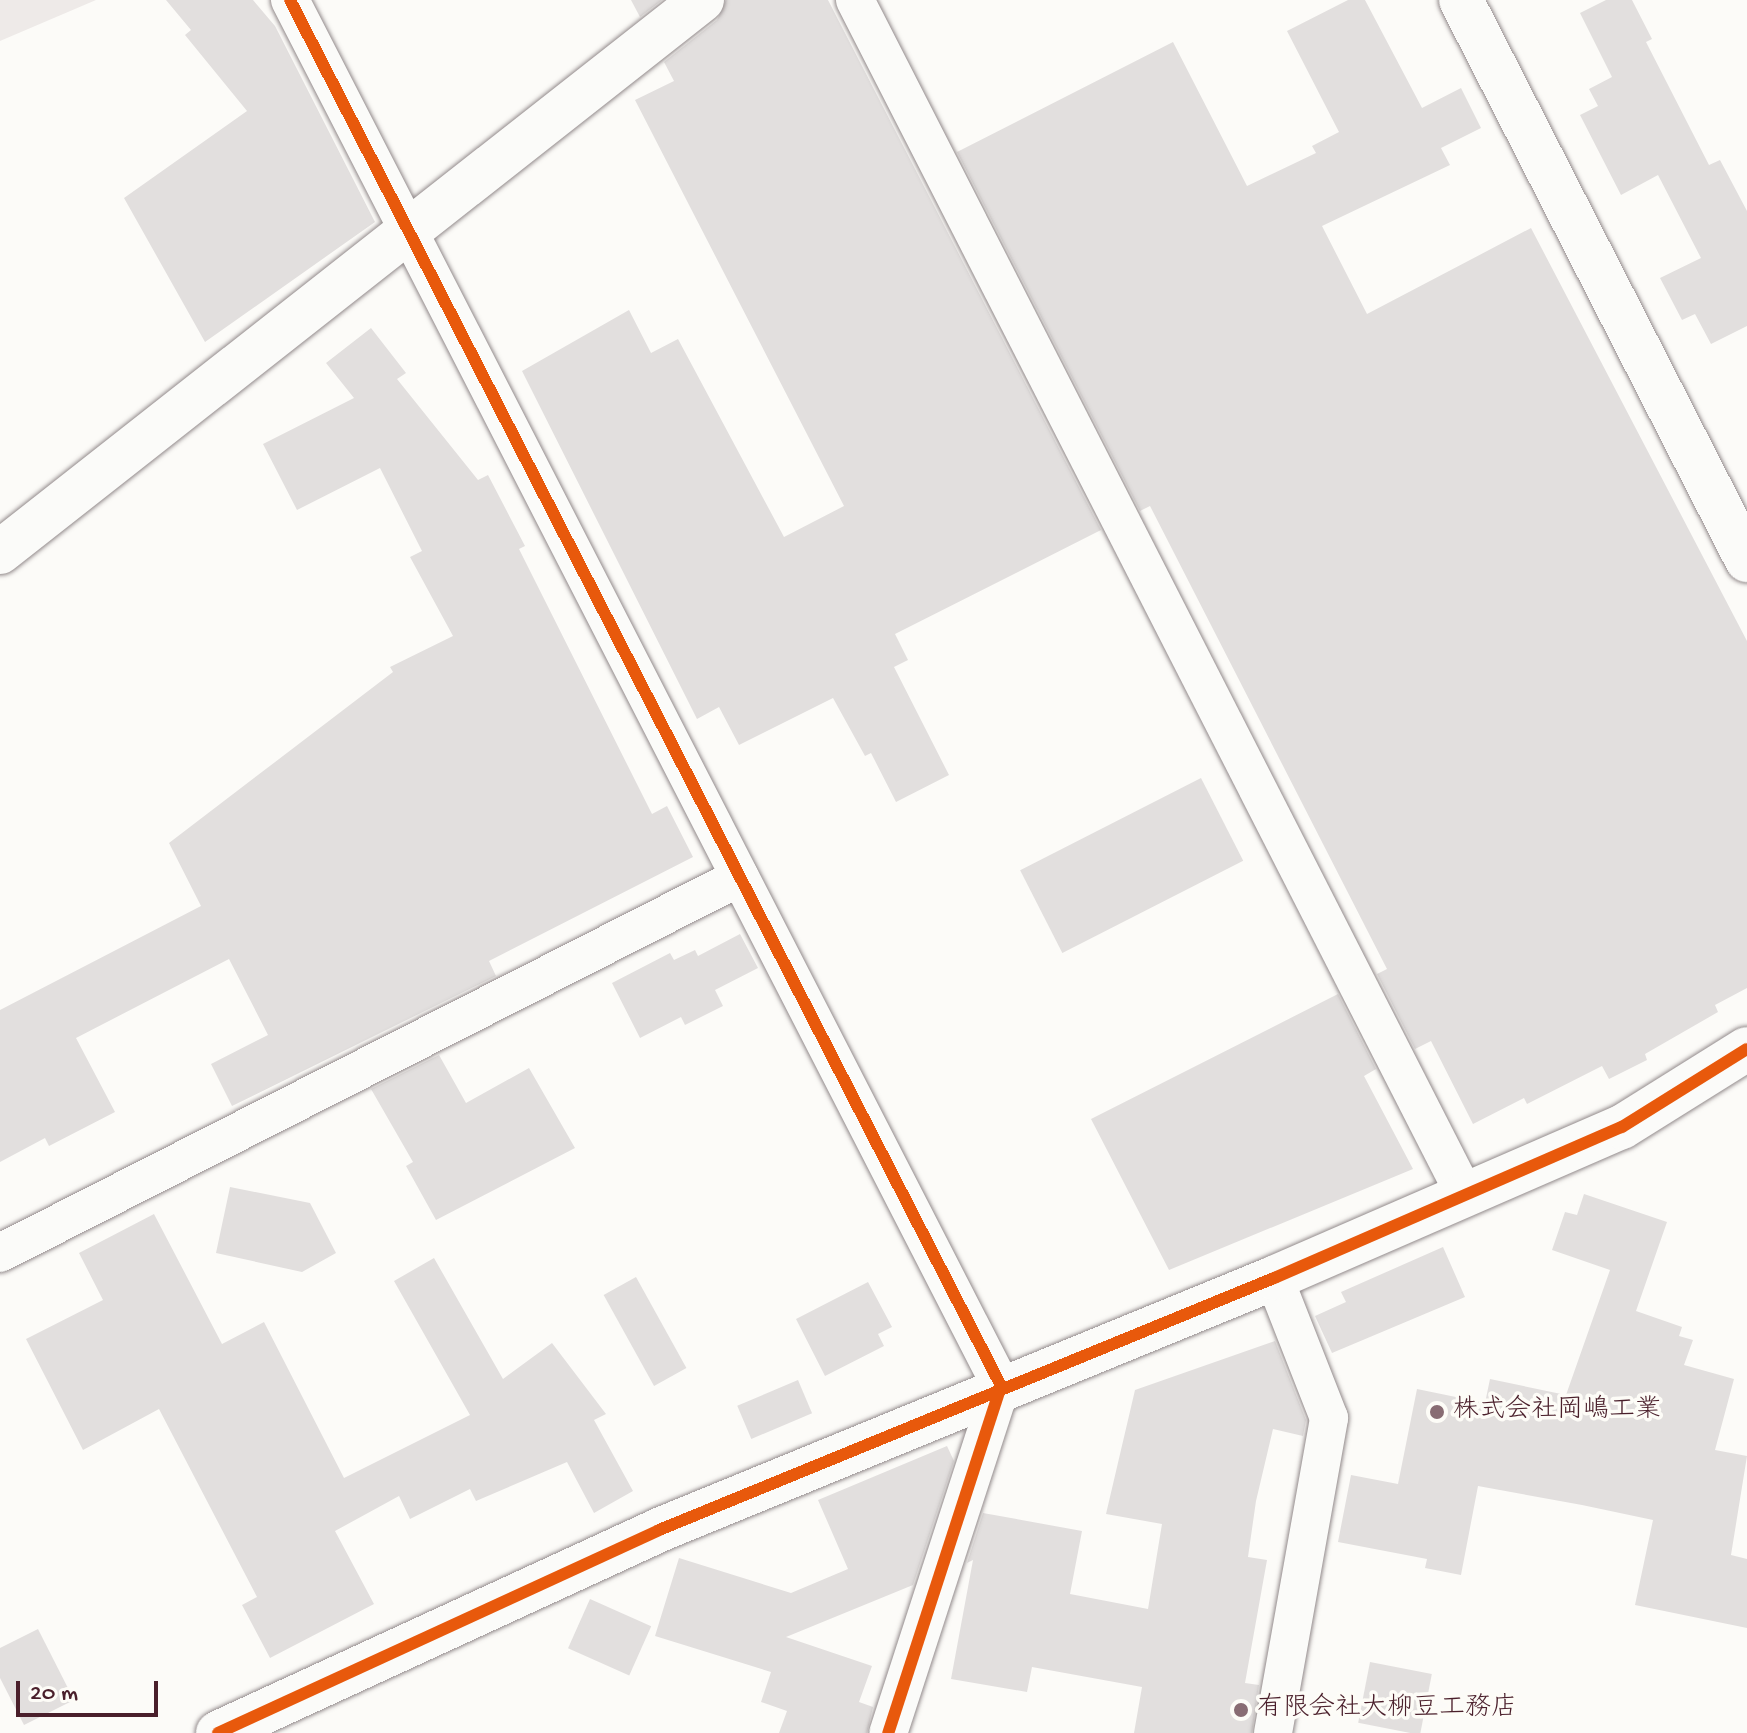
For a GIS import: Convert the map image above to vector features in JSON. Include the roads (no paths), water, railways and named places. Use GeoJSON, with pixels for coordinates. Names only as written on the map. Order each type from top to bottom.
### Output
{"type":"FeatureCollection","features":[{"type":"Feature","properties":{"kind":"street"},"geometry":{"type":"LineString","coordinates":[[290,0],[1001,1386],[988,1439],[888,1733]]}},
{"type":"Feature","properties":{"kind":"street"},"geometry":{"type":"LineString","coordinates":[[0,552],[702,0]]}},
{"type":"Feature","properties":{"kind":"street"},"geometry":{"type":"LineString","coordinates":[[855,0],[1465,1195]]}},
{"type":"Feature","properties":{"kind":"street"},"geometry":{"type":"LineString","coordinates":[[1461,0],[1747,560]]}},
{"type":"Feature","properties":{"kind":"street"},"geometry":{"type":"LineString","coordinates":[[0,1253],[740,877]]}},
{"type":"Feature","properties":{"kind":"street"},"geometry":{"type":"LineString","coordinates":[[218,1733],[659,1530],[1001,1386],[1274,1278],[1622,1127],[1747,1049]]}},
{"type":"Feature","properties":{"kind":"street"},"geometry":{"type":"LineString","coordinates":[[1273,1733],[1329,1418],[1274,1278]]}},
{"type":"Feature","properties":{"kind":"place","name":"株式会社岡嶋工業"},"geometry":{"type":"Point","coordinates":[1437,1412]}},
{"type":"Feature","properties":{"kind":"place","name":"有限会社大柳豆工務店"},"geometry":{"type":"Point","coordinates":[1241,1710]}}]}
